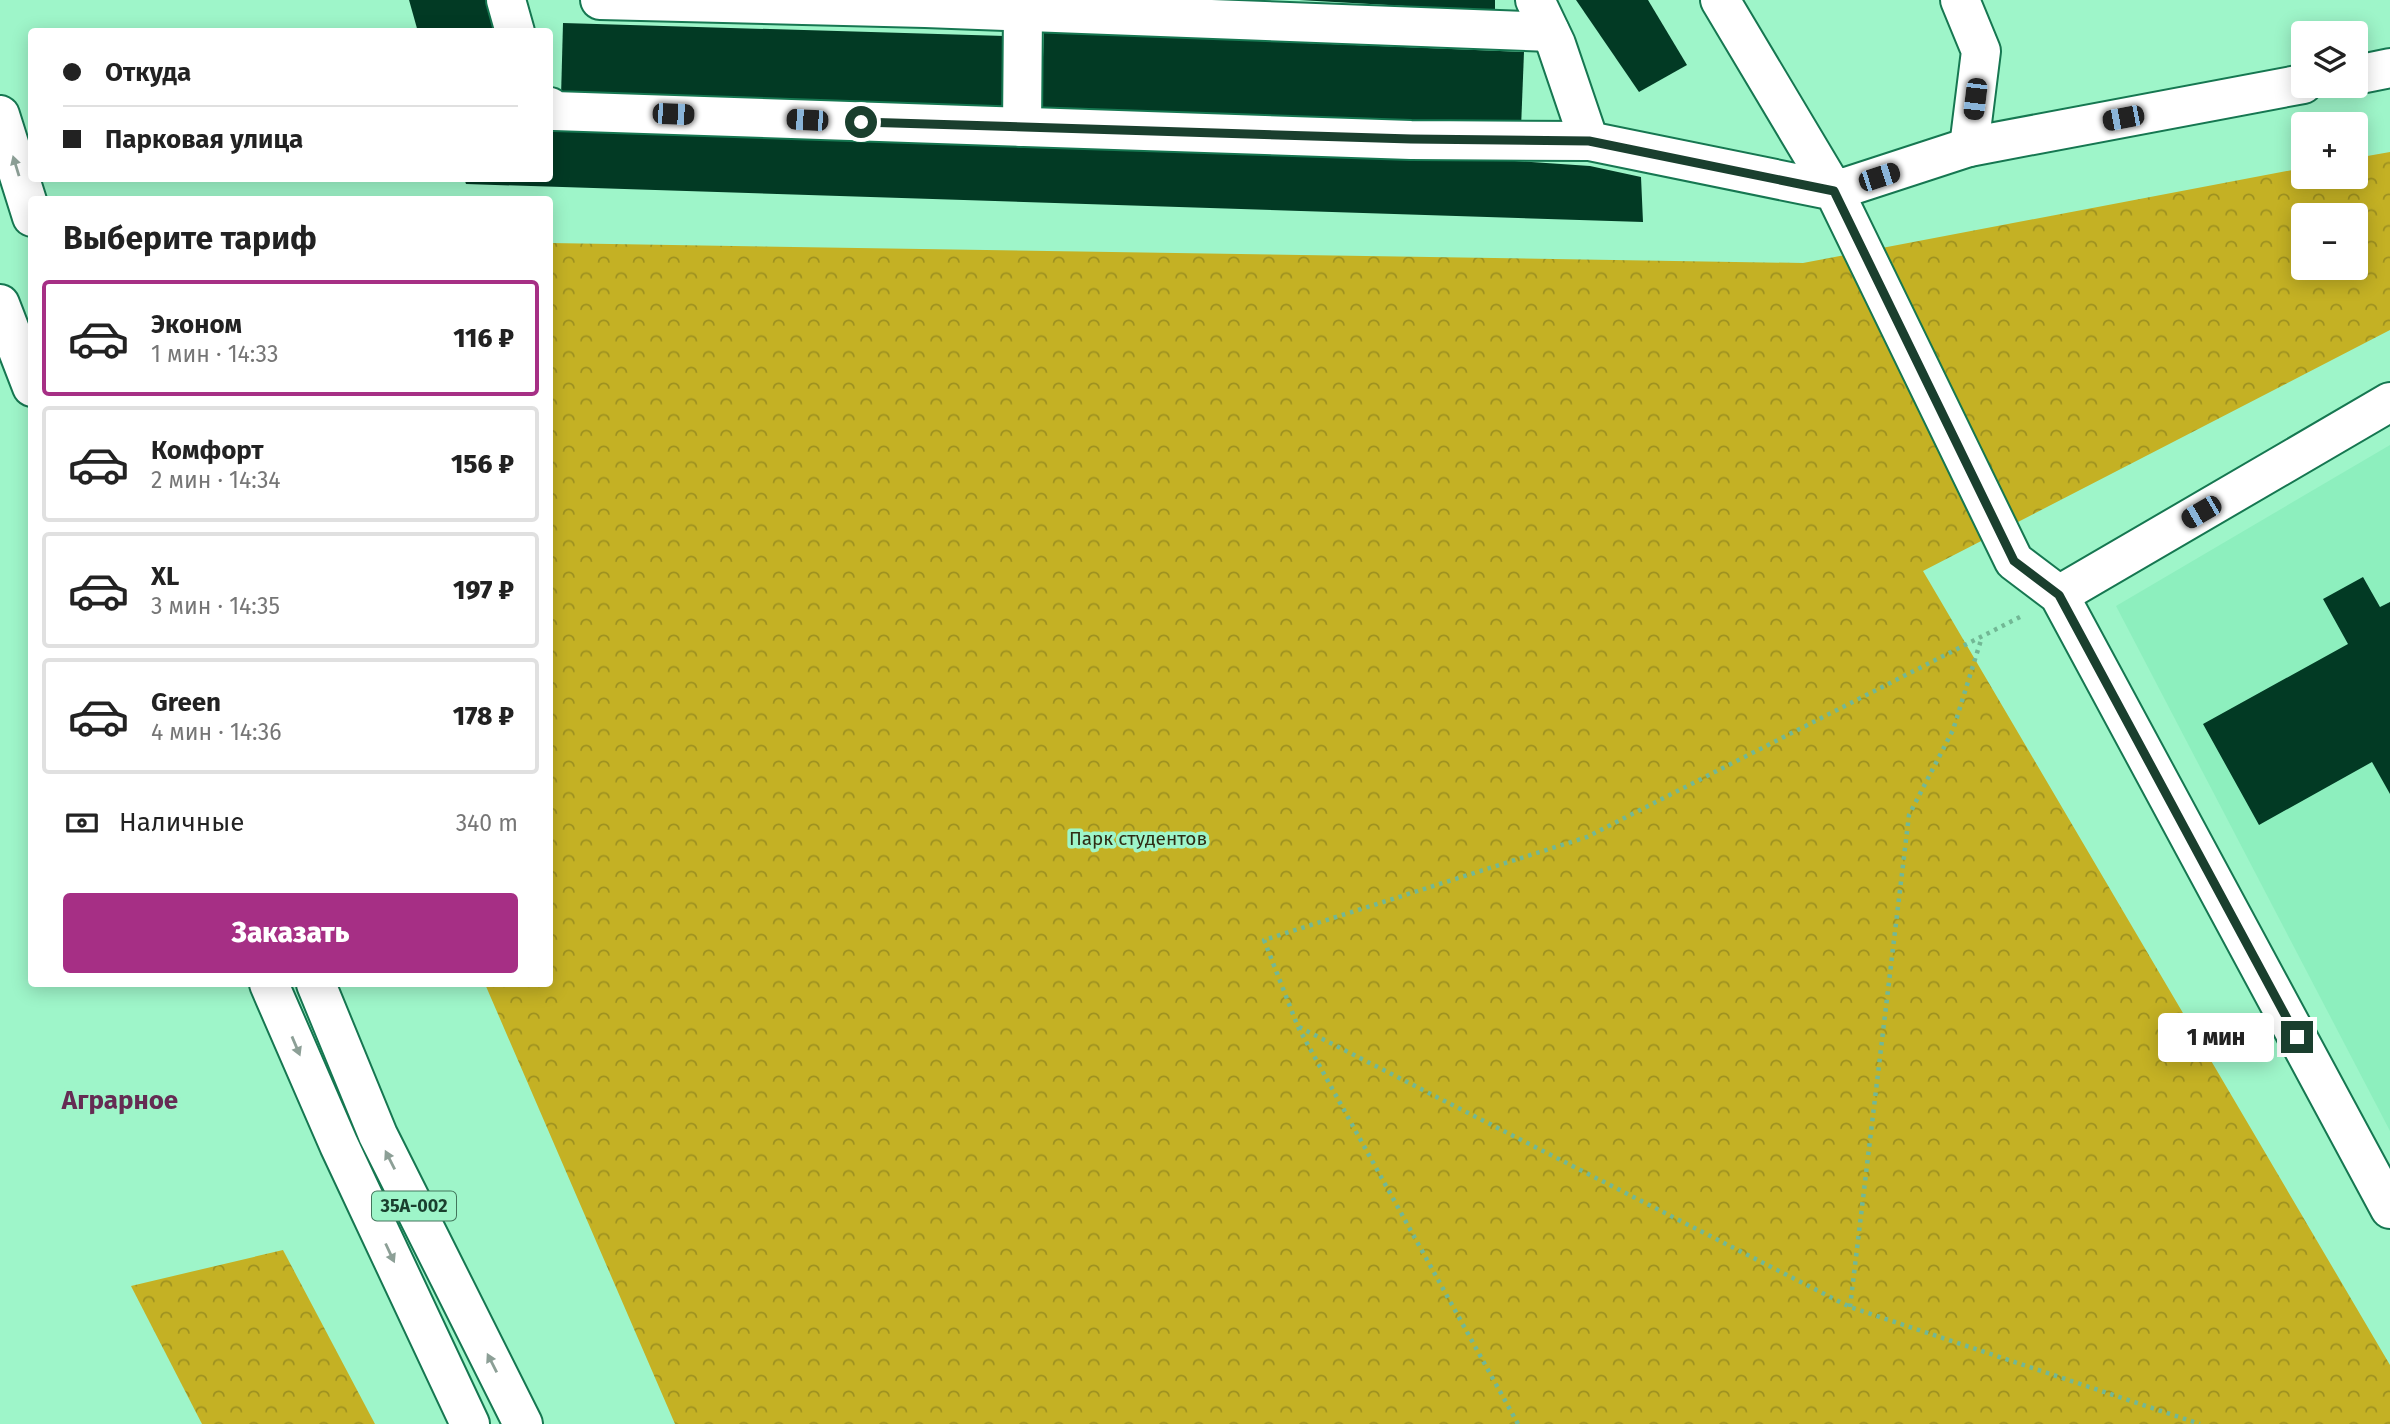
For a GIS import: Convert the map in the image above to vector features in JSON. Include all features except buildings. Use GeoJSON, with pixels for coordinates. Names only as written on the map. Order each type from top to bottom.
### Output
{"type":"FeatureCollection","features":[{"type":"Feature","properties":{"kind":"main road"},"geometry":{"type":"LineString","coordinates":[[506,0],[514,28]]}},
{"type":"Feature","properties":{"kind":"main road"},"geometry":{"type":"LineString","coordinates":[[600,0],[1543,16],[1589,141]]}},
{"type":"Feature","properties":{"kind":"main road"},"geometry":{"type":"LineString","coordinates":[[1720,0],[1834,191],[2014,561],[2059,595],[2390,1209]]}},
{"type":"Feature","properties":{"kind":"main road"},"geometry":{"type":"LineString","coordinates":[[1960,0],[1981,51],[1969,147]]}},
{"type":"Feature","properties":{"kind":"main road"},"geometry":{"type":"LineString","coordinates":[[1021,127],[1032,8]]}},
{"type":"Feature","properties":{"kind":"main road"},"geometry":{"type":"LineString","coordinates":[[2368,73],[2390,68]]}},
{"type":"Feature","properties":{"kind":"main road"},"geometry":{"type":"LineString","coordinates":[[553,110],[1411,139],[1589,141],[1834,191],[1969,147],[2291,86]]}},
{"type":"Feature","properties":{"kind":"main road"},"geometry":{"type":"LineString","coordinates":[[0,115],[28,204]]}},
{"type":"Feature","properties":{"kind":"main road"},"geometry":{"type":"LineString","coordinates":[[0,304],[28,377]]}},
{"type":"Feature","properties":{"kind":"main road"},"geometry":{"type":"LineString","coordinates":[[2059,595],[2390,402]]}},
{"type":"Feature","properties":{"kind":"main road","name":"35А-002"},"geometry":{"type":"LineString","coordinates":[[270,987],[339,1145],[470,1424]]}},
{"type":"Feature","properties":{"kind":"main road","name":"35А-002"},"geometry":{"type":"LineString","coordinates":[[317,987],[377,1135],[523,1424]]}},
{"type":"Feature","properties":{"kind":"path"},"geometry":{"type":"LineString","coordinates":[[1518,1424],[1298,1027],[1264,940],[1587,837],[1981,640],[2059,595]]}},
{"type":"Feature","properties":{"kind":"path"},"geometry":{"type":"LineString","coordinates":[[1850,1307],[1909,815],[1953,730],[1981,640]]}},
{"type":"Feature","properties":{"kind":"path"},"geometry":{"type":"LineString","coordinates":[[1298,1027],[1850,1307],[2200,1424]]}},
{"type":"Feature","properties":{"kind":"shaded area"},"geometry":{"type":"Polygon","coordinates":[[[2390,445],[2390,1131],[2116,606],[2390,445]]]}},
{"type":"Feature","properties":{"kind":"green space","name":"Парк студентов"},"geometry":{"type":"Polygon","coordinates":[[[2390,152],[2390,330],[1923,571],[2390,1365],[2390,1424],[675,1424],[486,987],[553,987],[553,243],[1803,263],[2291,170],[2291,189],[2368,189],[2368,156],[2390,152]]]}},
{"type":"Feature","properties":{"kind":"green space"},"geometry":{"type":"Polygon","coordinates":[[[283,1250],[375,1424],[202,1424],[131,1286],[283,1250]]]}},
{"type":"Feature","properties":{"kind":"district","name":"Аграрное"},"geometry":{"type":"Point","coordinates":[120,1100]}},
{"type":"Feature","properties":{"kind":"route"},"geometry":{"type":"LineString","coordinates":[[861,122],[1411,139],[1589,141],[1834,191],[2014,561],[2059,595],[2297,1037]]}}]}
